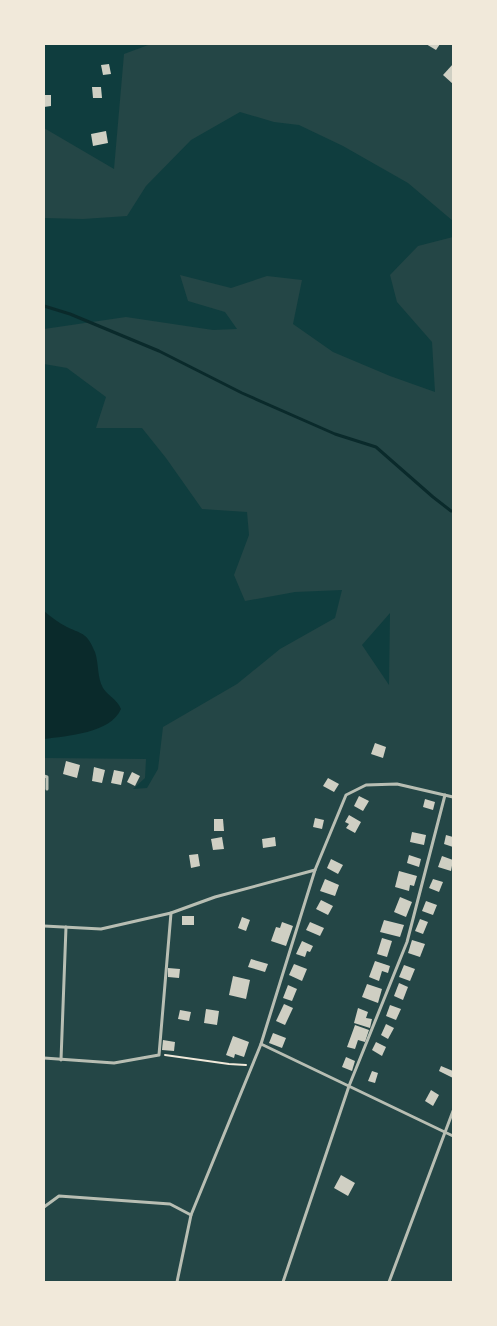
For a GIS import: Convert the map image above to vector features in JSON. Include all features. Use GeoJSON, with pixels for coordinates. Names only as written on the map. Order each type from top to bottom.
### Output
{"type":"FeatureCollection","features":[{"type":"Feature","properties":{"kind":"lane"},"geometry":{"type":"LineString","coordinates":[[44,776],[47,777],[48,789]]}},
{"type":"Feature","properties":{"kind":"lane"},"geometry":{"type":"LineString","coordinates":[[177,1282],[191,1215],[261,1044],[315,870],[346,795],[366,785],[397,784],[453,797]]}},
{"type":"Feature","properties":{"kind":"lane"},"geometry":{"type":"LineString","coordinates":[[283,1282],[350,1086],[407,942],[445,795]]}},
{"type":"Feature","properties":{"kind":"lane"},"geometry":{"type":"LineString","coordinates":[[44,926],[101,929],[171,913],[215,897],[315,870]]}},
{"type":"Feature","properties":{"kind":"lane"},"geometry":{"type":"LineString","coordinates":[[44,1058],[114,1063],[160,1055],[171,913]]}},
{"type":"Feature","properties":{"kind":"lane"},"geometry":{"type":"LineString","coordinates":[[61,1060],[66,927]]}},
{"type":"Feature","properties":{"kind":"lane"},"geometry":{"type":"LineString","coordinates":[[261,1044],[453,1136]]}},
{"type":"Feature","properties":{"kind":"lane"},"geometry":{"type":"LineString","coordinates":[[389,1282],[453,1110]]}},
{"type":"Feature","properties":{"kind":"lane"},"geometry":{"type":"LineString","coordinates":[[44,1207],[59,1196],[170,1204],[191,1215]]}},
{"type":"Feature","properties":{"kind":"path"},"geometry":{"type":"LineString","coordinates":[[160,1055],[229,1064],[253,1065]]}},
{"type":"Feature","properties":{"kind":"shaded area"},"geometry":{"type":"Polygon","coordinates":[[[151,44],[453,44],[453,221],[408,183],[343,146],[299,125],[274,122],[240,112],[191,140],[146,186],[127,216],[83,219],[44,218],[44,128],[114,169],[124,54],[151,44]]]}},
{"type":"Feature","properties":{"kind":"shaded area"},"geometry":{"type":"Polygon","coordinates":[[[453,237],[453,1282],[44,1282],[44,758],[146,759],[145,778],[133,789],[147,788],[158,769],[163,727],[237,684],[280,649],[335,618],[342,590],[295,592],[245,601],[234,575],[249,535],[247,512],[202,509],[166,458],[142,428],[96,428],[106,397],[67,368],[44,364],[44,329],[126,317],[213,330],[237,329],[225,312],[188,301],[180,275],[231,288],[267,276],[302,280],[293,324],[333,352],[390,376],[435,392],[432,342],[397,302],[390,275],[418,246],[453,237]],[[390,613],[362,645],[389,685],[390,613]]]}},
{"type":"Feature","properties":{"kind":"shaded area"},"geometry":{"type":"Polygon","coordinates":[[[44,611],[61,624],[81,633],[90,641],[95,652],[101,684],[121,709],[116,717],[108,723],[76,735],[44,739],[44,611]]]}},
{"type":"Feature","properties":{"kind":"building"},"geometry":{"type":"Polygon","coordinates":[[[426,44],[440,44],[436,50],[426,44]]]}},
{"type":"Feature","properties":{"kind":"building"},"geometry":{"type":"Polygon","coordinates":[[[109,64],[111,74],[103,75],[101,65],[109,64]]]}},
{"type":"Feature","properties":{"kind":"building"},"geometry":{"type":"Polygon","coordinates":[[[453,64],[453,84],[443,75],[453,64]]]}},
{"type":"Feature","properties":{"kind":"building"},"geometry":{"type":"Polygon","coordinates":[[[92,87],[101,87],[102,98],[93,98],[92,87]]]}},
{"type":"Feature","properties":{"kind":"building"},"geometry":{"type":"Polygon","coordinates":[[[44,95],[51,95],[51,106],[44,107],[44,95]]]}},
{"type":"Feature","properties":{"kind":"building"},"geometry":{"type":"Polygon","coordinates":[[[106,131],[108,143],[93,146],[91,134],[106,131]]]}},
{"type":"Feature","properties":{"kind":"building"},"geometry":{"type":"Polygon","coordinates":[[[375,743],[386,747],[383,758],[371,754],[375,743]]]}},
{"type":"Feature","properties":{"kind":"building"},"geometry":{"type":"Polygon","coordinates":[[[66,761],[80,765],[77,778],[63,774],[66,761]]]}},
{"type":"Feature","properties":{"kind":"building"},"geometry":{"type":"Polygon","coordinates":[[[94,767],[105,770],[102,783],[92,781],[94,767]]]}},
{"type":"Feature","properties":{"kind":"building"},"geometry":{"type":"Polygon","coordinates":[[[114,770],[124,772],[121,785],[111,783],[114,770]]]}},
{"type":"Feature","properties":{"kind":"building"},"geometry":{"type":"Polygon","coordinates":[[[132,772],[140,776],[135,786],[127,782],[132,772]]]}},
{"type":"Feature","properties":{"kind":"building"},"geometry":{"type":"Polygon","coordinates":[[[328,778],[339,784],[334,792],[323,786],[328,778]]]}},
{"type":"Feature","properties":{"kind":"building"},"geometry":{"type":"Polygon","coordinates":[[[359,796],[369,801],[363,811],[354,806],[359,796]]]}},
{"type":"Feature","properties":{"kind":"building"},"geometry":{"type":"Polygon","coordinates":[[[425,799],[435,802],[433,810],[423,807],[425,799]]]}},
{"type":"Feature","properties":{"kind":"building"},"geometry":{"type":"Polygon","coordinates":[[[349,815],[361,822],[355,833],[346,828],[349,824],[345,822],[349,815]]]}},
{"type":"Feature","properties":{"kind":"building"},"geometry":{"type":"Polygon","coordinates":[[[315,818],[324,820],[322,829],[313,827],[315,818]]]}},
{"type":"Feature","properties":{"kind":"building"},"geometry":{"type":"Polygon","coordinates":[[[214,819],[223,819],[224,831],[214,831],[214,819]]]}},
{"type":"Feature","properties":{"kind":"building"},"geometry":{"type":"Polygon","coordinates":[[[412,832],[426,835],[424,845],[410,842],[412,832]]]}},
{"type":"Feature","properties":{"kind":"building"},"geometry":{"type":"Polygon","coordinates":[[[446,835],[453,837],[453,847],[444,844],[446,835]]]}},
{"type":"Feature","properties":{"kind":"building"},"geometry":{"type":"Polygon","coordinates":[[[222,837],[224,849],[213,850],[211,839],[222,837]]]}},
{"type":"Feature","properties":{"kind":"building"},"geometry":{"type":"Polygon","coordinates":[[[275,837],[276,846],[263,848],[262,839],[275,837]]]}},
{"type":"Feature","properties":{"kind":"building"},"geometry":{"type":"Polygon","coordinates":[[[198,854],[200,866],[191,868],[189,855],[198,854]]]}},
{"type":"Feature","properties":{"kind":"building"},"geometry":{"type":"Polygon","coordinates":[[[409,855],[421,859],[419,867],[407,863],[409,855]]]}},
{"type":"Feature","properties":{"kind":"building"},"geometry":{"type":"Polygon","coordinates":[[[442,856],[453,860],[451,871],[438,867],[442,856]]]}},
{"type":"Feature","properties":{"kind":"building"},"geometry":{"type":"Polygon","coordinates":[[[331,859],[343,865],[338,874],[327,868],[331,859]]]}},
{"type":"Feature","properties":{"kind":"building"},"geometry":{"type":"Polygon","coordinates":[[[399,871],[417,876],[414,886],[410,885],[409,891],[395,887],[399,871]]]}},
{"type":"Feature","properties":{"kind":"building"},"geometry":{"type":"Polygon","coordinates":[[[325,879],[339,885],[335,896],[320,891],[325,879]]]}},
{"type":"Feature","properties":{"kind":"building"},"geometry":{"type":"Polygon","coordinates":[[[433,879],[443,882],[439,892],[429,888],[433,879]]]}},
{"type":"Feature","properties":{"kind":"building"},"geometry":{"type":"Polygon","coordinates":[[[400,897],[412,902],[406,917],[394,912],[400,897]]]}},
{"type":"Feature","properties":{"kind":"building"},"geometry":{"type":"Polygon","coordinates":[[[321,900],[333,906],[328,915],[316,909],[321,900]]]}},
{"type":"Feature","properties":{"kind":"building"},"geometry":{"type":"Polygon","coordinates":[[[426,901],[437,905],[433,915],[422,911],[426,901]]]}},
{"type":"Feature","properties":{"kind":"building"},"geometry":{"type":"Polygon","coordinates":[[[182,916],[194,916],[194,925],[182,925],[182,916]]]}},
{"type":"Feature","properties":{"kind":"building"},"geometry":{"type":"Polygon","coordinates":[[[242,917],[250,920],[246,931],[238,928],[242,917]]]}},
{"type":"Feature","properties":{"kind":"building"},"geometry":{"type":"Polygon","coordinates":[[[420,919],[428,922],[423,934],[415,931],[420,919]]]}},
{"type":"Feature","properties":{"kind":"building"},"geometry":{"type":"Polygon","coordinates":[[[384,920],[404,925],[400,937],[380,932],[384,920]]]}},
{"type":"Feature","properties":{"kind":"building"},"geometry":{"type":"Polygon","coordinates":[[[282,922],[293,926],[286,946],[271,941],[276,927],[280,928],[282,922]]]}},
{"type":"Feature","properties":{"kind":"building"},"geometry":{"type":"Polygon","coordinates":[[[310,922],[324,928],[320,936],[306,930],[310,922]]]}},
{"type":"Feature","properties":{"kind":"building"},"geometry":{"type":"Polygon","coordinates":[[[382,938],[392,941],[387,957],[377,954],[382,938]]]}},
{"type":"Feature","properties":{"kind":"building"},"geometry":{"type":"Polygon","coordinates":[[[412,940],[425,944],[420,957],[408,953],[412,940]]]}},
{"type":"Feature","properties":{"kind":"building"},"geometry":{"type":"Polygon","coordinates":[[[302,941],[313,946],[310,952],[307,951],[305,957],[296,954],[302,941]]]}},
{"type":"Feature","properties":{"kind":"building"},"geometry":{"type":"Polygon","coordinates":[[[251,959],[268,964],[265,972],[248,967],[251,959]]]}},
{"type":"Feature","properties":{"kind":"building"},"geometry":{"type":"Polygon","coordinates":[[[375,961],[390,966],[388,973],[382,971],[379,981],[369,977],[375,961]]]}},
{"type":"Feature","properties":{"kind":"building"},"geometry":{"type":"Polygon","coordinates":[[[294,964],[307,969],[302,981],[289,975],[294,964]]]}},
{"type":"Feature","properties":{"kind":"building"},"geometry":{"type":"Polygon","coordinates":[[[404,965],[415,969],[410,981],[399,977],[404,965]]]}},
{"type":"Feature","properties":{"kind":"building"},"geometry":{"type":"Polygon","coordinates":[[[168,968],[180,969],[179,978],[168,977],[168,968]]]}},
{"type":"Feature","properties":{"kind":"building"},"geometry":{"type":"Polygon","coordinates":[[[233,976],[250,980],[246,999],[229,995],[233,976]]]}},
{"type":"Feature","properties":{"kind":"building"},"geometry":{"type":"Polygon","coordinates":[[[399,983],[408,987],[403,1000],[394,996],[399,983]]]}},
{"type":"Feature","properties":{"kind":"building"},"geometry":{"type":"Polygon","coordinates":[[[367,984],[382,989],[378,1003],[362,997],[367,984]]]}},
{"type":"Feature","properties":{"kind":"building"},"geometry":{"type":"Polygon","coordinates":[[[288,985],[297,989],[292,1001],[283,998],[288,985]]]}},
{"type":"Feature","properties":{"kind":"building"},"geometry":{"type":"Polygon","coordinates":[[[284,1004],[293,1008],[285,1025],[276,1021],[284,1004]]]}},
{"type":"Feature","properties":{"kind":"building"},"geometry":{"type":"Polygon","coordinates":[[[390,1005],[401,1009],[396,1020],[386,1016],[390,1005]]]}},
{"type":"Feature","properties":{"kind":"building"},"geometry":{"type":"Polygon","coordinates":[[[358,1008],[368,1012],[366,1018],[372,1019],[370,1028],[354,1023],[358,1008]]]}},
{"type":"Feature","properties":{"kind":"building"},"geometry":{"type":"Polygon","coordinates":[[[206,1009],[219,1011],[217,1025],[204,1023],[206,1009]]]}},
{"type":"Feature","properties":{"kind":"building"},"geometry":{"type":"Polygon","coordinates":[[[180,1010],[191,1012],[189,1021],[178,1019],[180,1010]]]}},
{"type":"Feature","properties":{"kind":"building"},"geometry":{"type":"Polygon","coordinates":[[[386,1024],[394,1028],[388,1039],[381,1035],[386,1024]]]}},
{"type":"Feature","properties":{"kind":"building"},"geometry":{"type":"Polygon","coordinates":[[[355,1025],[369,1030],[365,1042],[358,1040],[355,1049],[347,1047],[355,1025]]]}},
{"type":"Feature","properties":{"kind":"building"},"geometry":{"type":"Polygon","coordinates":[[[273,1033],[286,1038],[282,1048],[269,1043],[273,1033]]]}},
{"type":"Feature","properties":{"kind":"building"},"geometry":{"type":"Polygon","coordinates":[[[233,1036],[249,1042],[244,1057],[235,1054],[234,1058],[226,1055],[233,1036]]]}},
{"type":"Feature","properties":{"kind":"building"},"geometry":{"type":"Polygon","coordinates":[[[163,1040],[175,1042],[174,1051],[162,1050],[163,1040]]]}},
{"type":"Feature","properties":{"kind":"building"},"geometry":{"type":"Polygon","coordinates":[[[376,1042],[386,1047],[382,1056],[372,1050],[376,1042]]]}},
{"type":"Feature","properties":{"kind":"building"},"geometry":{"type":"Polygon","coordinates":[[[346,1057],[355,1061],[352,1071],[342,1067],[346,1057]]]}},
{"type":"Feature","properties":{"kind":"building"},"geometry":{"type":"Polygon","coordinates":[[[441,1066],[453,1071],[453,1078],[439,1071],[441,1066]]]}},
{"type":"Feature","properties":{"kind":"building"},"geometry":{"type":"Polygon","coordinates":[[[372,1071],[378,1073],[375,1083],[368,1081],[372,1071]]]}},
{"type":"Feature","properties":{"kind":"building"},"geometry":{"type":"Polygon","coordinates":[[[431,1090],[439,1095],[433,1106],[425,1101],[431,1090]]]}},
{"type":"Feature","properties":{"kind":"building"},"geometry":{"type":"Polygon","coordinates":[[[341,1175],[355,1183],[348,1196],[334,1188],[341,1175]]]}},
{"type":"Feature","properties":{"kind":"waterway"},"geometry":{"type":"LineString","coordinates":[[44,306],[70,314],[159,351],[242,393],[335,434],[376,447],[433,497],[453,511]]}}]}
